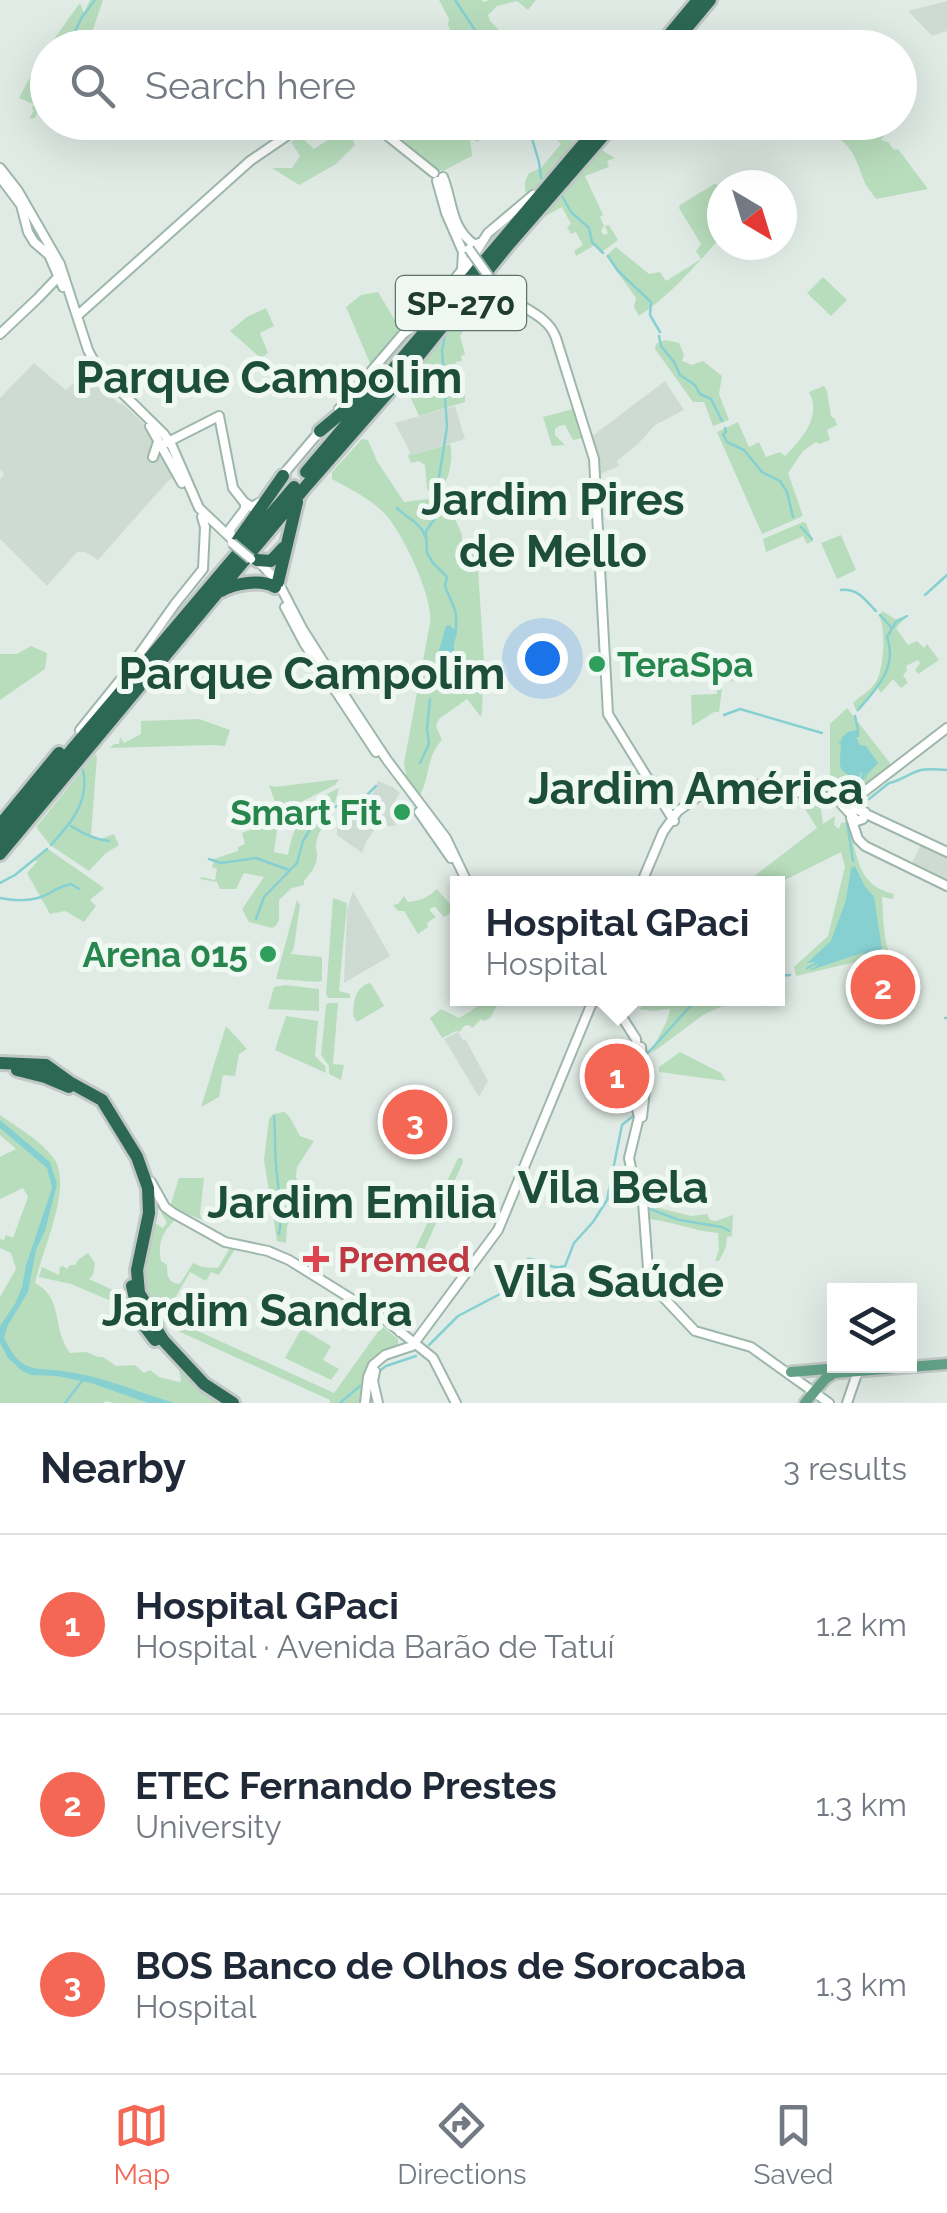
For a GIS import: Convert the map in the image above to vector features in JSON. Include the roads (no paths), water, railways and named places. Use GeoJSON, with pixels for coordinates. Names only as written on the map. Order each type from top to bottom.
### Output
{"type":"FeatureCollection","features":[{"type":"Feature","properties":{"kind":"highway"},"geometry":{"type":"LineString","coordinates":[[685,30],[708,0]]}},
{"type":"Feature","properties":{"kind":"highway"},"geometry":{"type":"LineString","coordinates":[[685,30],[708,0]]}},
{"type":"Feature","properties":{"kind":"highway","name":"SP-270"},"geometry":{"type":"LineString","coordinates":[[2,831],[300,467],[533,194],[586,140]]}},
{"type":"Feature","properties":{"kind":"highway","name":"SP-270"},"geometry":{"type":"LineString","coordinates":[[2,831],[60,752],[154,644],[201,582],[223,564],[588,140]]}},
{"type":"Feature","properties":{"kind":"highway","name":"SP-270"},"geometry":{"type":"LineString","coordinates":[[2,831],[435,326],[589,140]]}},
{"type":"Feature","properties":{"kind":"highway","name":"SP-270"},"geometry":{"type":"LineString","coordinates":[[0,854],[202,611],[255,556],[323,466],[509,244],[590,140]]}},
{"type":"Feature","properties":{"kind":"highway"},"geometry":{"type":"LineString","coordinates":[[366,418],[435,326]]}},
{"type":"Feature","properties":{"kind":"highway"},"geometry":{"type":"LineString","coordinates":[[320,431],[356,401]]}},
{"type":"Feature","properties":{"kind":"highway","name":"SP-270"},"geometry":{"type":"LineString","coordinates":[[276,584],[293,510],[323,466]]}},
{"type":"Feature","properties":{"kind":"highway"},"geometry":{"type":"LineString","coordinates":[[223,564],[283,476]]}},
{"type":"Feature","properties":{"kind":"highway"},"geometry":{"type":"LineString","coordinates":[[202,611],[230,586],[276,584]]}},
{"type":"Feature","properties":{"kind":"highway"},"geometry":{"type":"LineString","coordinates":[[0,1064],[42,1064],[50,1074],[98,1103],[141,1179],[144,1206],[132,1287],[137,1312],[200,1387],[222,1403]]}},
{"type":"Feature","properties":{"kind":"highway"},"geometry":{"type":"LineString","coordinates":[[50,1074],[102,1100],[136,1156],[148,1188],[149,1205],[136,1280],[152,1314],[152,1329],[204,1384],[234,1403]]}},
{"type":"Feature","properties":{"kind":"main road"},"geometry":{"type":"LineString","coordinates":[[77,316],[250,161],[281,140]]}},
{"type":"Feature","properties":{"kind":"main road"},"geometry":{"type":"LineString","coordinates":[[393,140],[438,177],[450,208],[494,284],[506,298],[545,320],[553,329],[594,459],[608,711],[673,819]]}},
{"type":"Feature","properties":{"kind":"main road"},"geometry":{"type":"LineString","coordinates":[[0,171],[57,259]]}},
{"type":"Feature","properties":{"kind":"main road"},"geometry":{"type":"LineString","coordinates":[[438,177],[450,224],[472,247]]}},
{"type":"Feature","properties":{"kind":"main road"},"geometry":{"type":"LineString","coordinates":[[458,277],[472,247],[533,194]]}},
{"type":"Feature","properties":{"kind":"main road"},"geometry":{"type":"LineString","coordinates":[[29,219],[28,232],[48,255],[59,276],[98,369],[161,439],[198,508],[228,537]]}},
{"type":"Feature","properties":{"kind":"main road"},"geometry":{"type":"LineString","coordinates":[[28,232],[32,228],[37,230],[57,259],[59,282],[91,368],[161,439],[194,508],[255,556],[276,584],[387,760],[450,846],[462,876]]}},
{"type":"Feature","properties":{"kind":"main road"},"geometry":{"type":"LineString","coordinates":[[153,457],[161,439],[218,419],[233,488],[244,502],[256,506],[403,334],[422,320],[458,277],[472,247]]}},
{"type":"Feature","properties":{"kind":"main road"},"geometry":{"type":"LineString","coordinates":[[0,334],[59,276]]}},
{"type":"Feature","properties":{"kind":"main road"},"geometry":{"type":"LineString","coordinates":[[228,537],[245,509],[244,502]]}},
{"type":"Feature","properties":{"kind":"main road"},"geometry":{"type":"LineString","coordinates":[[80,730],[203,568],[202,517]]}},
{"type":"Feature","properties":{"kind":"main road"},"geometry":{"type":"LineString","coordinates":[[276,584],[304,643],[461,876]]}},
{"type":"Feature","properties":{"kind":"main road"},"geometry":{"type":"LineString","coordinates":[[849,809],[947,731]]}},
{"type":"Feature","properties":{"kind":"main road"},"geometry":{"type":"LineString","coordinates":[[865,812],[868,794],[947,731]]}},
{"type":"Feature","properties":{"kind":"main road"},"geometry":{"type":"LineString","coordinates":[[646,876],[663,832],[673,819],[703,793],[736,784],[828,797],[947,852]]}},
{"type":"Feature","properties":{"kind":"main road"},"geometry":{"type":"LineString","coordinates":[[400,786],[422,806]]}},
{"type":"Feature","properties":{"kind":"main road"},"geometry":{"type":"LineString","coordinates":[[849,809],[856,835],[864,846],[947,886]]}},
{"type":"Feature","properties":{"kind":"main road"},"geometry":{"type":"LineString","coordinates":[[378,1403],[373,1380],[376,1368],[414,1345],[428,1331],[500,1232],[593,1006]]}},
{"type":"Feature","properties":{"kind":"main road"},"geometry":{"type":"LineString","coordinates":[[365,1403],[372,1365],[381,1357],[414,1345],[498,1230],[593,1006]]}},
{"type":"Feature","properties":{"kind":"main road"},"geometry":{"type":"LineString","coordinates":[[619,1006],[640,1037],[639,1064],[645,1090],[633,1162],[647,1202],[653,1280],[696,1328],[747,1342],[829,1403]]}},
{"type":"Feature","properties":{"kind":"main road"},"geometry":{"type":"LineString","coordinates":[[639,1064],[630,1082],[639,1118],[628,1158],[642,1202],[649,1282],[695,1331],[751,1346],[814,1390]]}},
{"type":"Feature","properties":{"kind":"main road"},"geometry":{"type":"LineString","coordinates":[[633,1096],[641,1096],[645,1090]]}},
{"type":"Feature","properties":{"kind":"main road"},"geometry":{"type":"LineString","coordinates":[[136,1156],[169,1210],[217,1238],[289,1260],[433,1358]]}},
{"type":"Feature","properties":{"kind":"main road"},"geometry":{"type":"LineString","coordinates":[[390,1327],[397,1316]]}},
{"type":"Feature","properties":{"kind":"main road"},"geometry":{"type":"LineString","coordinates":[[390,1327],[401,1344],[392,1352]]}},
{"type":"Feature","properties":{"kind":"main road"},"geometry":{"type":"LineString","coordinates":[[428,1331],[426,1345],[454,1403]]}},
{"type":"Feature","properties":{"kind":"main road"},"geometry":{"type":"LineString","coordinates":[[414,1345],[436,1370],[454,1403]]}},
{"type":"Feature","properties":{"kind":"main road"},"geometry":{"type":"LineString","coordinates":[[917,1362],[947,1362]]}},
{"type":"Feature","properties":{"kind":"main road"},"geometry":{"type":"LineString","coordinates":[[917,1365],[947,1362]]}},
{"type":"Feature","properties":{"kind":"main road"},"geometry":{"type":"LineString","coordinates":[[791,1372],[827,1369]]}},
{"type":"Feature","properties":{"kind":"main road"},"geometry":{"type":"LineString","coordinates":[[814,1390],[828,1373]]}},
{"type":"Feature","properties":{"kind":"main road"},"geometry":{"type":"LineString","coordinates":[[802,1403],[832,1374],[841,1373]]}},
{"type":"Feature","properties":{"kind":"main road"},"geometry":{"type":"LineString","coordinates":[[847,1403],[857,1373]]}},
{"type":"Feature","properties":{"kind":"water"},"geometry":{"type":"Polygon","coordinates":[[[446,626],[457,633],[454,673],[440,683],[429,684],[446,626]]]}},
{"type":"Feature","properties":{"kind":"water"},"geometry":{"type":"Polygon","coordinates":[[[856,730],[860,745],[866,746],[878,763],[865,782],[864,772],[860,772],[860,781],[840,765],[838,742],[856,730]]]}},
{"type":"Feature","properties":{"kind":"water"},"geometry":{"type":"Polygon","coordinates":[[[855,866],[874,897],[884,962],[862,953],[808,971],[818,965],[807,963],[831,941],[846,900],[851,868],[855,866]]]}},
{"type":"Feature","properties":{"kind":"water"},"geometry":{"type":"Polygon","coordinates":[[[0,1120],[50,1162],[57,1184],[36,1250],[28,1292],[4,1337],[11,1351],[29,1366],[84,1375],[175,1403],[148,1403],[91,1383],[31,1375],[8,1358],[0,1343],[0,1326],[22,1287],[52,1188],[47,1168],[0,1128],[0,1120]]]}},
{"type":"Feature","properties":{"kind":"waterway"},"geometry":{"type":"LineString","coordinates":[[76,30],[95,0]]}},
{"type":"Feature","properties":{"kind":"waterway"},"geometry":{"type":"LineString","coordinates":[[455,0],[475,30]]}},
{"type":"Feature","properties":{"kind":"waterway"},"geometry":{"type":"LineString","coordinates":[[532,140],[541,178]]}},
{"type":"Feature","properties":{"kind":"waterway"},"geometry":{"type":"LineString","coordinates":[[561,194],[571,212],[589,228],[592,242],[603,253]]}},
{"type":"Feature","properties":{"kind":"waterway"},"geometry":{"type":"LineString","coordinates":[[608,256],[651,302],[650,315],[660,332]]}},
{"type":"Feature","properties":{"kind":"waterway"},"geometry":{"type":"LineString","coordinates":[[437,490],[447,427],[442,350],[445,336]]}},
{"type":"Feature","properties":{"kind":"waterway"},"geometry":{"type":"LineString","coordinates":[[659,336],[680,375],[711,399],[722,421]]}},
{"type":"Feature","properties":{"kind":"waterway"},"geometry":{"type":"LineString","coordinates":[[725,428],[727,442],[744,450],[762,472],[780,481],[793,517]]}},
{"type":"Feature","properties":{"kind":"waterway"},"geometry":{"type":"LineString","coordinates":[[437,500],[438,514],[426,531],[427,553],[447,577],[445,586],[456,614],[455,635]]}},
{"type":"Feature","properties":{"kind":"waterway"},"geometry":{"type":"LineString","coordinates":[[397,508],[417,524],[425,537]]}},
{"type":"Feature","properties":{"kind":"waterway"},"geometry":{"type":"LineString","coordinates":[[801,527],[812,539]]}},
{"type":"Feature","properties":{"kind":"waterway"},"geometry":{"type":"LineString","coordinates":[[925,595],[947,575]]}},
{"type":"Feature","properties":{"kind":"waterway"},"geometry":{"type":"LineString","coordinates":[[841,590],[857,593],[876,611]]}},
{"type":"Feature","properties":{"kind":"waterway"},"geometry":{"type":"LineString","coordinates":[[880,615],[892,628]]}},
{"type":"Feature","properties":{"kind":"waterway"},"geometry":{"type":"LineString","coordinates":[[858,710],[888,667],[887,637],[896,622],[907,616]]}},
{"type":"Feature","properties":{"kind":"waterway"},"geometry":{"type":"LineString","coordinates":[[420,763],[429,744],[430,699]]}},
{"type":"Feature","properties":{"kind":"waterway"},"geometry":{"type":"LineString","coordinates":[[724,715],[740,709],[822,733]]}},
{"type":"Feature","properties":{"kind":"waterway"},"geometry":{"type":"LineString","coordinates":[[855,716],[858,730]]}},
{"type":"Feature","properties":{"kind":"waterway"},"geometry":{"type":"LineString","coordinates":[[51,845],[81,802],[83,770]]}},
{"type":"Feature","properties":{"kind":"waterway"},"geometry":{"type":"LineString","coordinates":[[869,799],[889,783],[917,771],[947,770]]}},
{"type":"Feature","properties":{"kind":"waterway"},"geometry":{"type":"LineString","coordinates":[[862,784],[863,772]]}},
{"type":"Feature","properties":{"kind":"waterway"},"geometry":{"type":"LineString","coordinates":[[256,919],[264,897],[297,863],[303,841],[317,818],[329,809],[367,795],[376,786]]}},
{"type":"Feature","properties":{"kind":"waterway"},"geometry":{"type":"LineString","coordinates":[[847,822],[853,861]]}},
{"type":"Feature","properties":{"kind":"waterway"},"geometry":{"type":"LineString","coordinates":[[71,826],[109,841]]}},
{"type":"Feature","properties":{"kind":"waterway"},"geometry":{"type":"LineString","coordinates":[[0,883],[47,849]]}},
{"type":"Feature","properties":{"kind":"waterway"},"geometry":{"type":"LineString","coordinates":[[209,859],[221,863],[256,858],[289,870]]}},
{"type":"Feature","properties":{"kind":"waterway"},"geometry":{"type":"LineString","coordinates":[[0,898],[37,898],[71,884],[79,889]]}},
{"type":"Feature","properties":{"kind":"waterway"},"geometry":{"type":"LineString","coordinates":[[807,968],[819,962]]}},
{"type":"Feature","properties":{"kind":"waterway"},"geometry":{"type":"LineString","coordinates":[[889,970],[901,978]]}},
{"type":"Feature","properties":{"kind":"waterway"},"geometry":{"type":"LineString","coordinates":[[785,975],[790,975]]}},
{"type":"Feature","properties":{"kind":"waterway"},"geometry":{"type":"LineString","coordinates":[[647,1054],[690,1006]]}},
{"type":"Feature","properties":{"kind":"waterway"},"geometry":{"type":"LineString","coordinates":[[638,1092],[639,1064]]}},
{"type":"Feature","properties":{"kind":"waterway"},"geometry":{"type":"LineString","coordinates":[[429,1345],[458,1316],[500,1294],[528,1259],[565,1266],[574,1243],[607,1200],[622,1125],[634,1111]]}},
{"type":"Feature","properties":{"kind":"waterway"},"geometry":{"type":"LineString","coordinates":[[274,1116],[279,1234]]}},
{"type":"Feature","properties":{"kind":"waterway"},"geometry":{"type":"LineString","coordinates":[[608,1199],[639,1205]]}},
{"type":"Feature","properties":{"kind":"waterway"},"geometry":{"type":"LineString","coordinates":[[650,1209],[729,1231]]}},
{"type":"Feature","properties":{"kind":"waterway"},"geometry":{"type":"LineString","coordinates":[[377,1373],[416,1356]]}},
{"type":"Feature","properties":{"kind":"waterway"},"geometry":{"type":"LineString","coordinates":[[65,1403],[82,1381]]}},
{"type":"Feature","properties":{"kind":"waterway"},"geometry":{"type":"LineString","coordinates":[[340,1403],[360,1386]]}},
{"type":"Feature","properties":{"kind":"place","name":"TeraSpa"},"geometry":{"type":"Point","coordinates":[597,664]}},
{"type":"Feature","properties":{"kind":"place","name":"Smart Fit"},"geometry":{"type":"Point","coordinates":[402,812]}},
{"type":"Feature","properties":{"kind":"place","name":"Arena 015"},"geometry":{"type":"Point","coordinates":[268,954]}},
{"type":"Feature","properties":{"kind":"place","name":"ETEC Fernando Prestes"},"geometry":{"type":"Point","coordinates":[883,987]}},
{"type":"Feature","properties":{"kind":"place","name":"Hospital GPaci"},"geometry":{"type":"Point","coordinates":[617,1076]}},
{"type":"Feature","properties":{"kind":"place","name":"BOS Banco de Olhos de Sorocaba"},"geometry":{"type":"Point","coordinates":[415,1122]}},
{"type":"Feature","properties":{"kind":"place","name":"Premed"},"geometry":{"type":"Point","coordinates":[316,1259]}},
{"type":"Feature","properties":{"kind":"district","name":"Parque Campolim"},"geometry":{"type":"Point","coordinates":[269,377]}},
{"type":"Feature","properties":{"kind":"district","name":"Jardim Pires de Mello"},"geometry":{"type":"Point","coordinates":[553,525]}},
{"type":"Feature","properties":{"kind":"district","name":"Parque Campolim"},"geometry":{"type":"Point","coordinates":[312,673]}},
{"type":"Feature","properties":{"kind":"district","name":"Jardim América"},"geometry":{"type":"Point","coordinates":[696,788]}},
{"type":"Feature","properties":{"kind":"district","name":"Vila Bela"},"geometry":{"type":"Point","coordinates":[613,1187]}},
{"type":"Feature","properties":{"kind":"district","name":"Jardim Emilia"},"geometry":{"type":"Point","coordinates":[352,1202]}},
{"type":"Feature","properties":{"kind":"district","name":"Vila Saúde"},"geometry":{"type":"Point","coordinates":[609,1281]}},
{"type":"Feature","properties":{"kind":"district","name":"Jardim Sandra"},"geometry":{"type":"Point","coordinates":[257,1310]}}]}
